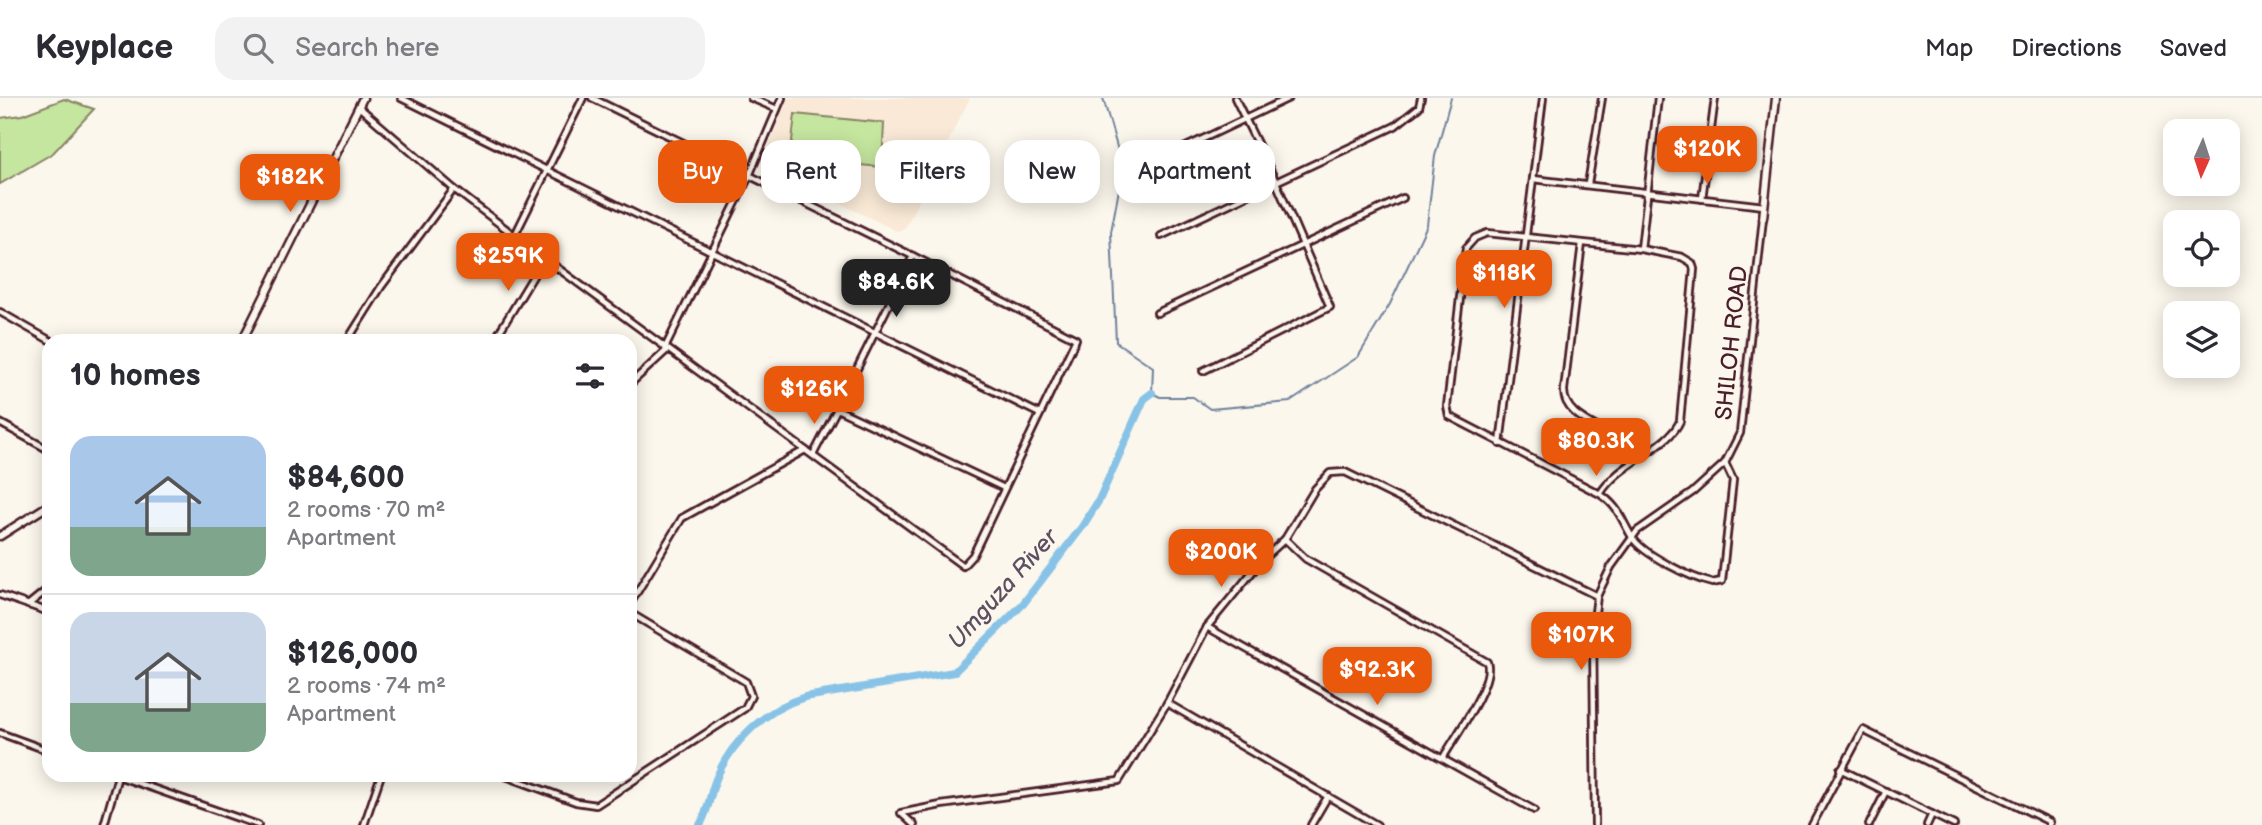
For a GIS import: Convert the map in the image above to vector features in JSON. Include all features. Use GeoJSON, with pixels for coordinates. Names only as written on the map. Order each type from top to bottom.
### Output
{"type":"FeatureCollection","features":[{"type":"Feature","properties":{"kind":"main road"},"geometry":{"type":"LineString","coordinates":[[246,334],[363,98]]}},
{"type":"Feature","properties":{"kind":"main road"},"geometry":{"type":"LineString","coordinates":[[1763,218],[1776,98]]}},
{"type":"Feature","properties":{"kind":"main road"},"geometry":{"type":"LineString","coordinates":[[0,535],[42,509]]}},
{"type":"Feature","properties":{"kind":"street"},"geometry":{"type":"LineString","coordinates":[[401,98],[1040,414]]}},
{"type":"Feature","properties":{"kind":"street"},"geometry":{"type":"LineString","coordinates":[[514,235],[583,98]]}},
{"type":"Feature","properties":{"kind":"street"},"geometry":{"type":"LineString","coordinates":[[359,107],[454,188],[544,258],[961,566],[968,563],[1075,345],[1074,337],[592,98]]}},
{"type":"Feature","properties":{"kind":"street"},"geometry":{"type":"LineString","coordinates":[[751,98],[777,109]]}},
{"type":"Feature","properties":{"kind":"street"},"geometry":{"type":"LineString","coordinates":[[637,377],[666,349],[749,176],[782,98]]}},
{"type":"Feature","properties":{"kind":"street"},"geometry":{"type":"LineString","coordinates":[[1203,371],[1328,310],[1330,304],[1235,98]]}},
{"type":"Feature","properties":{"kind":"street"},"geometry":{"type":"LineString","coordinates":[[1201,140],[1289,98]]}},
{"type":"Feature","properties":{"kind":"street"},"geometry":{"type":"LineString","coordinates":[[1161,236],[1401,122],[1419,107],[1421,98]]}},
{"type":"Feature","properties":{"kind":"street"},"geometry":{"type":"LineString","coordinates":[[1500,444],[1543,98]]}},
{"type":"Feature","properties":{"kind":"street"},"geometry":{"type":"LineString","coordinates":[[1588,184],[1602,98]]}},
{"type":"Feature","properties":{"kind":"street"},"geometry":{"type":"LineString","coordinates":[[1640,249],[1658,98]]}},
{"type":"Feature","properties":{"kind":"street"},"geometry":{"type":"LineString","coordinates":[[1702,198],[1715,98]]}},
{"type":"Feature","properties":{"kind":"street"},"geometry":{"type":"LineString","coordinates":[[1533,179],[1764,206]]}},
{"type":"Feature","properties":{"kind":"street"},"geometry":{"type":"LineString","coordinates":[[351,334],[381,287],[454,188]]}},
{"type":"Feature","properties":{"kind":"street"},"geometry":{"type":"LineString","coordinates":[[1157,313],[1403,198]]}},
{"type":"Feature","properties":{"kind":"street","name":"SHILOH ROAD"},"geometry":{"type":"LineString","coordinates":[[1725,463],[1740,433],[1763,218]]}},
{"type":"Feature","properties":{"kind":"street"},"geometry":{"type":"LineString","coordinates":[[1595,825],[1593,629],[1597,596],[1611,567],[1632,537],[1693,492],[1725,463],[1733,477],[1721,581],[1712,583],[1648,554],[1632,537],[1627,523],[1600,494],[1451,418],[1447,406],[1466,248],[1475,238],[1488,233],[1526,235],[1640,249],[1682,257],[1692,263],[1694,269],[1680,421],[1671,435],[1615,473],[1600,494]]}},
{"type":"Feature","properties":{"kind":"street"},"geometry":{"type":"LineString","coordinates":[[1582,243],[1564,390],[1565,404],[1573,413],[1624,440],[1637,458]]}},
{"type":"Feature","properties":{"kind":"street"},"geometry":{"type":"LineString","coordinates":[[813,455],[913,256]]}},
{"type":"Feature","properties":{"kind":"street"},"geometry":{"type":"LineString","coordinates":[[498,334],[544,258]]}},
{"type":"Feature","properties":{"kind":"street"},"geometry":{"type":"LineString","coordinates":[[0,312],[42,336]]}},
{"type":"Feature","properties":{"kind":"street"},"geometry":{"type":"LineString","coordinates":[[837,409],[1004,488]]}},
{"type":"Feature","properties":{"kind":"street"},"geometry":{"type":"LineString","coordinates":[[0,423],[42,446]]}},
{"type":"Feature","properties":{"kind":"street"},"geometry":{"type":"LineString","coordinates":[[637,592],[682,518],[805,450]]}},
{"type":"Feature","properties":{"kind":"street"},"geometry":{"type":"LineString","coordinates":[[914,825],[901,813],[941,805],[1119,781],[1167,703],[1207,627],[1263,559],[1285,539],[1322,480],[1330,473],[1345,472],[1597,596]]}},
{"type":"Feature","properties":{"kind":"street"},"geometry":{"type":"LineString","coordinates":[[1285,539],[1306,559],[1487,662],[1489,668],[1485,683],[1443,758]]}},
{"type":"Feature","properties":{"kind":"street"},"geometry":{"type":"LineString","coordinates":[[28,605],[42,594]]}},
{"type":"Feature","properties":{"kind":"street"},"geometry":{"type":"LineString","coordinates":[[0,595],[42,610]]}},
{"type":"Feature","properties":{"kind":"street"},"geometry":{"type":"LineString","coordinates":[[637,617],[746,682],[751,696],[745,708],[637,778]]}},
{"type":"Feature","properties":{"kind":"street"},"geometry":{"type":"LineString","coordinates":[[1207,627],[1534,810]]}},
{"type":"Feature","properties":{"kind":"street"},"geometry":{"type":"LineString","coordinates":[[1167,703],[1377,825]]}},
{"type":"Feature","properties":{"kind":"street"},"geometry":{"type":"LineString","coordinates":[[1812,825],[1861,731],[1866,730],[2050,822],[2049,825]]}},
{"type":"Feature","properties":{"kind":"street"},"geometry":{"type":"LineString","coordinates":[[0,733],[42,748]]}},
{"type":"Feature","properties":{"kind":"street"},"geometry":{"type":"LineString","coordinates":[[1840,769],[1954,825]]}},
{"type":"Feature","properties":{"kind":"street"},"geometry":{"type":"LineString","coordinates":[[104,825],[115,782]]}},
{"type":"Feature","properties":{"kind":"street"},"geometry":{"type":"LineString","coordinates":[[134,782],[258,825]]}},
{"type":"Feature","properties":{"kind":"street"},"geometry":{"type":"LineString","coordinates":[[364,825],[379,782]]}},
{"type":"Feature","properties":{"kind":"street"},"geometry":{"type":"LineString","coordinates":[[522,782],[576,802],[596,805],[631,782]]}},
{"type":"Feature","properties":{"kind":"street"},"geometry":{"type":"LineString","coordinates":[[1869,825],[1886,791]]}},
{"type":"Feature","properties":{"kind":"street"},"geometry":{"type":"LineString","coordinates":[[1311,825],[1328,796]]}},
{"type":"Feature","properties":{"kind":"street"},"geometry":{"type":"LineString","coordinates":[[1927,825],[1932,814]]}},
{"type":"Feature","properties":{"kind":"shaded area"},"geometry":{"type":"Polygon","coordinates":[[[788,98],[970,98],[949,140],[875,140],[875,203],[918,203],[905,228],[897,231],[839,203],[861,203],[861,140],[771,140],[788,98]]]}},
{"type":"Feature","properties":{"kind":"green space"},"geometry":{"type":"Polygon","coordinates":[[[64,99],[94,109],[53,153],[0,184],[0,118],[22,115],[64,99]]]}},
{"type":"Feature","properties":{"kind":"green space"},"geometry":{"type":"Polygon","coordinates":[[[795,114],[884,123],[883,140],[875,140],[875,166],[861,165],[861,140],[792,140],[795,114]]]}},
{"type":"Feature","properties":{"kind":"waterway"},"geometry":{"type":"LineString","coordinates":[[1103,98],[1123,168],[1111,232],[1116,342],[1153,367],[1152,393],[1160,397],[1193,397],[1210,409],[1290,402],[1358,357],[1390,304],[1427,225],[1435,156],[1451,98]]}},
{"type":"Feature","properties":{"kind":"waterway","name":"Umguza River"},"geometry":{"type":"LineString","coordinates":[[700,825],[716,779],[731,752],[752,728],[777,710],[805,697],[954,672],[1023,604],[1082,527],[1099,500],[1144,399],[1152,393]]}}]}
